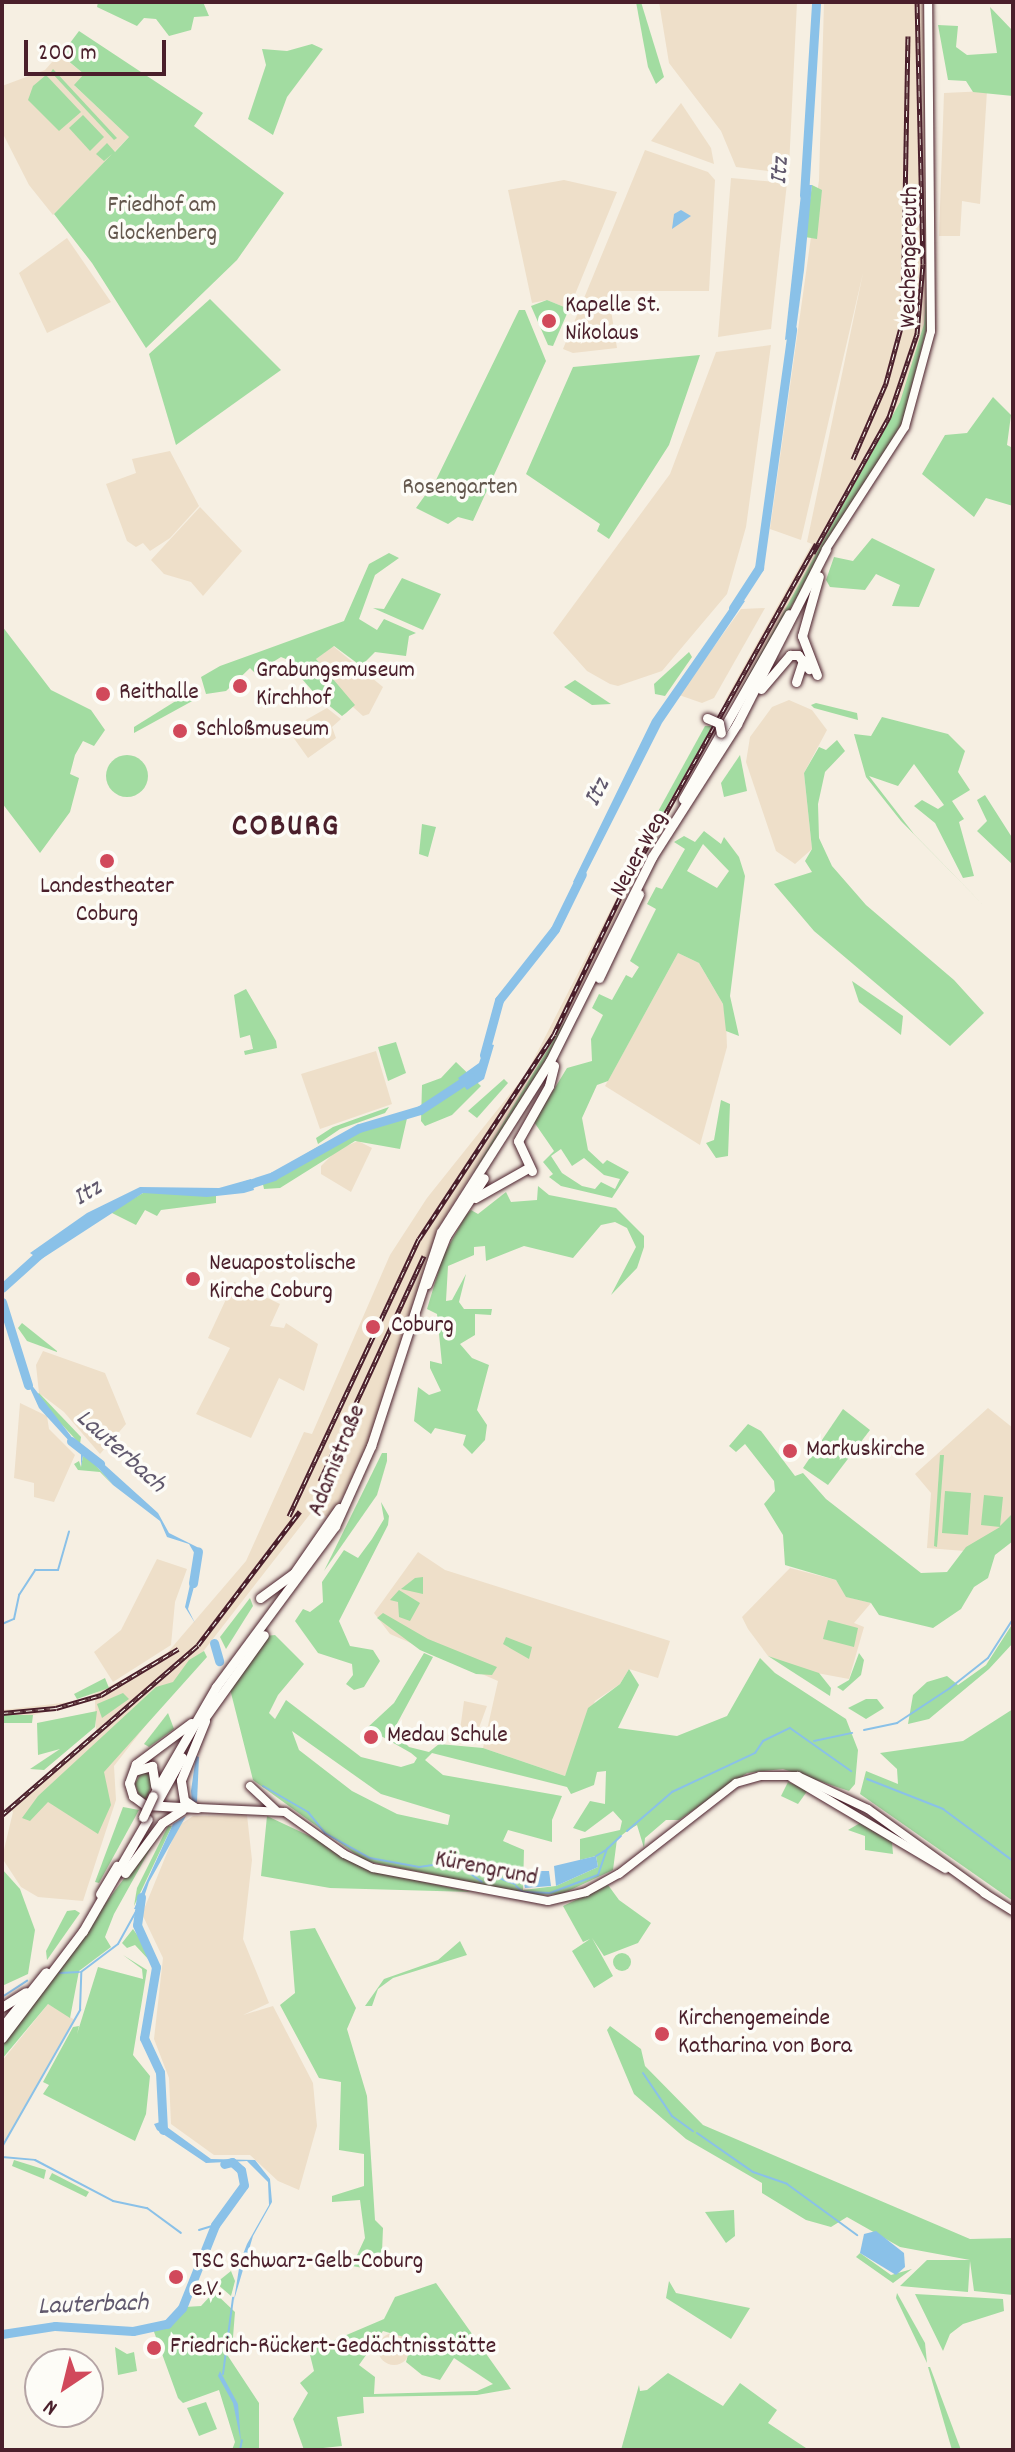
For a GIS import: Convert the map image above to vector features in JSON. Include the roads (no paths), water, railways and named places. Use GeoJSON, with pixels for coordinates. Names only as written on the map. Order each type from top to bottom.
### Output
{"type":"FeatureCollection","features":[{"type":"Feature","properties":{"kind":"highway","name":"Weichengereuth"},"geometry":{"type":"LineString","coordinates":[[819,576],[828,550]]}},
{"type":"Feature","properties":{"kind":"highway","name":"Weichengereuth"},"geometry":{"type":"LineString","coordinates":[[808,585],[828,550]]}},
{"type":"Feature","properties":{"kind":"highway"},"geometry":{"type":"LineString","coordinates":[[761,689],[787,656],[803,660],[814,676],[802,636],[819,576]]}},
{"type":"Feature","properties":{"kind":"highway","name":"Neuer Weg"},"geometry":{"type":"LineString","coordinates":[[496,1153],[554,1066],[657,860],[761,689],[819,576]]}},
{"type":"Feature","properties":{"kind":"highway"},"geometry":{"type":"LineString","coordinates":[[652,857],[808,585]]}},
{"type":"Feature","properties":{"kind":"highway","name":"Neuer Weg"},"geometry":{"type":"LineString","coordinates":[[496,1153],[569,1027],[652,857],[730,737],[808,585]]}},
{"type":"Feature","properties":{"kind":"highway"},"geometry":{"type":"LineString","coordinates":[[796,682],[803,660]]}},
{"type":"Feature","properties":{"kind":"highway"},"geometry":{"type":"LineString","coordinates":[[707,718],[719,723],[721,733]]}},
{"type":"Feature","properties":{"kind":"highway"},"geometry":{"type":"LineString","coordinates":[[462,1210],[480,1193],[530,1169],[518,1141],[549,1086],[554,1066]]}},
{"type":"Feature","properties":{"kind":"highway","name":"Adamistraße"},"geometry":{"type":"LineString","coordinates":[[178,1765],[248,1651],[315,1568],[353,1504],[437,1256],[496,1153]]}},
{"type":"Feature","properties":{"kind":"highway","name":"Adamistraße"},"geometry":{"type":"LineString","coordinates":[[178,1765],[197,1718],[321,1550],[358,1479],[433,1250],[496,1153]]}},
{"type":"Feature","properties":{"kind":"highway"},"geometry":{"type":"LineString","coordinates":[[260,1598],[294,1573],[358,1479]]}},
{"type":"Feature","properties":{"kind":"highway"},"geometry":{"type":"LineString","coordinates":[[99,1907],[155,1797],[178,1765],[209,1710]]}},
{"type":"Feature","properties":{"kind":"highway"},"geometry":{"type":"LineString","coordinates":[[191,1807],[140,1803],[130,1790],[131,1773],[145,1756],[197,1718]]}},
{"type":"Feature","properties":{"kind":"highway"},"geometry":{"type":"LineString","coordinates":[[131,1773],[144,1765],[155,1769],[155,1797]]}},
{"type":"Feature","properties":{"kind":"highway"},"geometry":{"type":"LineString","coordinates":[[178,1765],[181,1793],[191,1807]]}},
{"type":"Feature","properties":{"kind":"highway"},"geometry":{"type":"LineString","coordinates":[[2,2038],[162,1823],[191,1807]]}},
{"type":"Feature","properties":{"kind":"highway"},"geometry":{"type":"LineString","coordinates":[[2,2027],[94,1904],[146,1818]]}},
{"type":"Feature","properties":{"kind":"highway"},"geometry":{"type":"LineString","coordinates":[[2,2007],[35,1986]]}},
{"type":"Feature","properties":{"kind":"main road","name":"Weichengereuth"},"geometry":{"type":"LineString","coordinates":[[828,550],[905,427],[933,321],[928,2]]}},
{"type":"Feature","properties":{"kind":"main road","name":"Kürengrund"},"geometry":{"type":"LineString","coordinates":[[191,1807],[277,1811],[373,1868],[524,1900],[555,1901],[586,1892],[619,1874],[736,1783],[783,1775],[808,1778],[853,1799],[1013,1911]]}},
{"type":"Feature","properties":{"kind":"main road"},"geometry":{"type":"LineString","coordinates":[[250,1786],[277,1811]]}},
{"type":"Feature","properties":{"kind":"water"},"geometry":{"type":"Polygon","coordinates":[[[802,185],[812,185],[804,270],[795,337],[785,340],[802,185]]]}},
{"type":"Feature","properties":{"kind":"water"},"geometry":{"type":"Polygon","coordinates":[[[681,210],[691,216],[672,229],[674,214],[681,210]]]}},
{"type":"Feature","properties":{"kind":"water"},"geometry":{"type":"Polygon","coordinates":[[[737,598],[745,601],[662,723],[579,887],[573,882],[652,720],[737,598]]]}},
{"type":"Feature","properties":{"kind":"water"},"geometry":{"type":"Polygon","coordinates":[[[486,1043],[494,1045],[484,1079],[467,1090],[458,1078],[479,1063],[486,1043]]]}},
{"type":"Feature","properties":{"kind":"water"},"geometry":{"type":"Polygon","coordinates":[[[251,1179],[254,1190],[244,1193],[207,1197],[143,1193],[40,1260],[30,1253],[87,1213],[140,1187],[219,1188],[251,1179]]]}},
{"type":"Feature","properties":{"kind":"water"},"geometry":{"type":"Polygon","coordinates":[[[24,1375],[84,1453],[96,1457],[158,1513],[169,1533],[199,1548],[199,1561],[189,1544],[167,1537],[160,1521],[113,1485],[92,1461],[83,1456],[81,1467],[81,1454],[39,1408],[24,1375]]]}},
{"type":"Feature","properties":{"kind":"water"},"geometry":{"type":"Polygon","coordinates":[[[193,1571],[198,1572],[188,1609],[195,1623],[185,1607],[193,1571]]]}},
{"type":"Feature","properties":{"kind":"water"},"geometry":{"type":"Polygon","coordinates":[[[196,1756],[199,1757],[197,1802],[192,1802],[191,1791],[196,1756]]]}},
{"type":"Feature","properties":{"kind":"water"},"geometry":{"type":"Polygon","coordinates":[[[186,1816],[149,1882],[140,1909],[134,1909],[173,1824],[186,1816]]]}},
{"type":"Feature","properties":{"kind":"water"},"geometry":{"type":"Polygon","coordinates":[[[596,1856],[598,1867],[556,1886],[554,1866],[596,1856]]]}},
{"type":"Feature","properties":{"kind":"water"},"geometry":{"type":"Polygon","coordinates":[[[521,1871],[549,1871],[551,1886],[525,1888],[521,1871]]]}},
{"type":"Feature","properties":{"kind":"water"},"geometry":{"type":"Polygon","coordinates":[[[160,2122],[211,2159],[255,2160],[270,2179],[272,2202],[253,2236],[234,2300],[240,2262],[247,2244],[269,2205],[268,2182],[247,2161],[206,2163],[157,2130],[154,2124],[160,2122]]]}},
{"type":"Feature","properties":{"kind":"water"},"geometry":{"type":"Polygon","coordinates":[[[876,2231],[904,2253],[905,2267],[896,2275],[860,2253],[864,2234],[876,2231]]]}},
{"type":"Feature","properties":{"kind":"water"},"geometry":{"type":"Polygon","coordinates":[[[220,2371],[238,2404],[241,2442],[233,2403],[218,2376],[220,2371]]]}},
{"type":"Feature","properties":{"kind":"waterway","name":"Itz"},"geometry":{"type":"LineString","coordinates":[[804,195],[816,2]]}},
{"type":"Feature","properties":{"kind":"waterway","name":"Itz"},"geometry":{"type":"LineString","coordinates":[[733,608],[759,568],[792,329]]}},
{"type":"Feature","properties":{"kind":"waterway","name":"Itz"},"geometry":{"type":"LineString","coordinates":[[484,1055],[499,1000],[555,929],[582,874]]}},
{"type":"Feature","properties":{"kind":"waterway","name":"Itz"},"geometry":{"type":"LineString","coordinates":[[243,1186],[273,1176],[359,1128],[420,1110],[470,1077]]}},
{"type":"Feature","properties":{"kind":"waterway","name":"Itz"},"geometry":{"type":"LineString","coordinates":[[2,1288],[44,1250]]}},
{"type":"Feature","properties":{"kind":"waterway","name":"Lauterbach"},"geometry":{"type":"LineString","coordinates":[[2,1302],[28,1385]]}},
{"type":"Feature","properties":{"kind":"waterway","name":"Lauterbach"},"geometry":{"type":"LineString","coordinates":[[71,1441],[100,1464]]}},
{"type":"Feature","properties":{"kind":"waterway"},"geometry":{"type":"LineString","coordinates":[[2,1624],[14,1619],[19,1595],[35,1570],[58,1570],[69,1532]]}},
{"type":"Feature","properties":{"kind":"waterway","name":"Lauterbach"},"geometry":{"type":"LineString","coordinates":[[193,1583],[198,1551]]}},
{"type":"Feature","properties":{"kind":"waterway"},"geometry":{"type":"LineString","coordinates":[[864,1730],[897,1723],[950,1688],[988,1658],[1013,1619]]}},
{"type":"Feature","properties":{"kind":"waterway","name":"Lauterbach"},"geometry":{"type":"LineString","coordinates":[[214,1643],[219,1661]]}},
{"type":"Feature","properties":{"kind":"waterway"},"geometry":{"type":"LineString","coordinates":[[627,1831],[672,1792],[755,1753],[763,1741],[790,1728],[851,1771]]}},
{"type":"Feature","properties":{"kind":"waterway"},"geometry":{"type":"LineString","coordinates":[[814,1741],[852,1733]]}},
{"type":"Feature","properties":{"kind":"waterway"},"geometry":{"type":"LineString","coordinates":[[867,1779],[943,1809],[1013,1861]]}},
{"type":"Feature","properties":{"kind":"waterway"},"geometry":{"type":"LineString","coordinates":[[263,1786],[308,1812],[325,1833],[370,1858],[419,1867],[456,1862],[515,1884]]}},
{"type":"Feature","properties":{"kind":"waterway"},"geometry":{"type":"LineString","coordinates":[[516,1886],[523,1892],[550,1893],[598,1875],[607,1849],[621,1836]]}},
{"type":"Feature","properties":{"kind":"waterway"},"geometry":{"type":"LineString","coordinates":[[596,1856],[606,1850]]}},
{"type":"Feature","properties":{"kind":"waterway"},"geometry":{"type":"LineString","coordinates":[[440,1865],[464,1869],[482,1882]]}},
{"type":"Feature","properties":{"kind":"waterway","name":"Lauterbach"},"geometry":{"type":"LineString","coordinates":[[141,1897],[137,1925],[156,1967],[144,2038],[160,2072],[163,2130]]}},
{"type":"Feature","properties":{"kind":"waterway"},"geometry":{"type":"LineString","coordinates":[[2,2147],[80,2010],[81,1972],[118,1944],[136,1911]]}},
{"type":"Feature","properties":{"kind":"waterway"},"geometry":{"type":"LineString","coordinates":[[60,1973],[79,1972]]}},
{"type":"Feature","properties":{"kind":"waterway"},"geometry":{"type":"LineString","coordinates":[[2,1997],[27,1981]]}},
{"type":"Feature","properties":{"kind":"waterway"},"geometry":{"type":"LineString","coordinates":[[643,2073],[672,2116],[693,2131]]}},
{"type":"Feature","properties":{"kind":"waterway"},"geometry":{"type":"LineString","coordinates":[[697,2133],[753,2172],[787,2184],[857,2235]]}},
{"type":"Feature","properties":{"kind":"waterway"},"geometry":{"type":"LineString","coordinates":[[2,2157],[35,2160],[113,2201],[147,2208],[181,2233]]}},
{"type":"Feature","properties":{"kind":"waterway","name":"Lauterbach"},"geometry":{"type":"LineString","coordinates":[[2,2334],[55,2326],[133,2331],[167,2324],[182,2308],[215,2225],[244,2185],[241,2170],[232,2162],[224,2164]]}},
{"type":"Feature","properties":{"kind":"waterway"},"geometry":{"type":"LineString","coordinates":[[199,2230],[215,2225]]}},
{"type":"Feature","properties":{"kind":"waterway"},"geometry":{"type":"LineString","coordinates":[[223,2374],[233,2298]]}},
{"type":"Feature","properties":{"kind":"waterway"},"geometry":{"type":"LineString","coordinates":[[240,2450],[242,2440]]}},
{"type":"Feature","properties":{"kind":"railway"},"geometry":{"type":"LineString","coordinates":[[813,553],[889,417],[917,334],[923,264],[917,2]]}},
{"type":"Feature","properties":{"kind":"railway"},"geometry":{"type":"LineString","coordinates":[[853,459],[886,383],[903,320],[908,36]]}},
{"type":"Feature","properties":{"kind":"railway"},"geometry":{"type":"LineString","coordinates":[[289,1516],[419,1239],[554,1034],[629,879],[816,544]]}},
{"type":"Feature","properties":{"kind":"railway"},"geometry":{"type":"LineString","coordinates":[[320,1481],[424,1256]]}},
{"type":"Feature","properties":{"kind":"railway"},"geometry":{"type":"LineString","coordinates":[[2,1815],[198,1645],[300,1511]]}},
{"type":"Feature","properties":{"kind":"railway"},"geometry":{"type":"LineString","coordinates":[[2,1713],[56,1708],[101,1695],[178,1649]]}},
{"type":"Feature","properties":{"kind":"place","name":"Kapelle St. Nikolaus"},"geometry":{"type":"Point","coordinates":[549,321]}},
{"type":"Feature","properties":{"kind":"place","name":"Grabungsmuseum Kirchhof"},"geometry":{"type":"Point","coordinates":[240,686]}},
{"type":"Feature","properties":{"kind":"place","name":"Reithalle"},"geometry":{"type":"Point","coordinates":[103,694]}},
{"type":"Feature","properties":{"kind":"place","name":"Schloßmuseum"},"geometry":{"type":"Point","coordinates":[180,731]}},
{"type":"Feature","properties":{"kind":"place","name":"Landestheater Coburg"},"geometry":{"type":"Point","coordinates":[107,861]}},
{"type":"Feature","properties":{"kind":"place","name":"Neuapostolische Kirche Coburg"},"geometry":{"type":"Point","coordinates":[193,1279]}},
{"type":"Feature","properties":{"kind":"place","name":"Coburg"},"geometry":{"type":"Point","coordinates":[373,1327]}},
{"type":"Feature","properties":{"kind":"place","name":"Markuskirche"},"geometry":{"type":"Point","coordinates":[790,1451]}},
{"type":"Feature","properties":{"kind":"place","name":"Medau Schule"},"geometry":{"type":"Point","coordinates":[371,1737]}},
{"type":"Feature","properties":{"kind":"place","name":"Kirchengemeinde Katharina von Bora"},"geometry":{"type":"Point","coordinates":[662,2034]}},
{"type":"Feature","properties":{"kind":"place","name":"TSC Schwarz-Gelb-Coburg e.V."},"geometry":{"type":"Point","coordinates":[176,2277]}},
{"type":"Feature","properties":{"kind":"place","name":"Friedrich-Rückert-Gedächtnisstätte"},"geometry":{"type":"Point","coordinates":[154,2348]}},
{"type":"Feature","properties":{"kind":"district","name":"COBURG"},"geometry":{"type":"Point","coordinates":[286,828]}},
{"type":"Feature","properties":{"kind":"park label","name":"Friedhof am Glockenberg"},"geometry":{"type":"Point","coordinates":[162,221]}},
{"type":"Feature","properties":{"kind":"park label","name":"Rosengarten"},"geometry":{"type":"Point","coordinates":[460,489]}}]}
